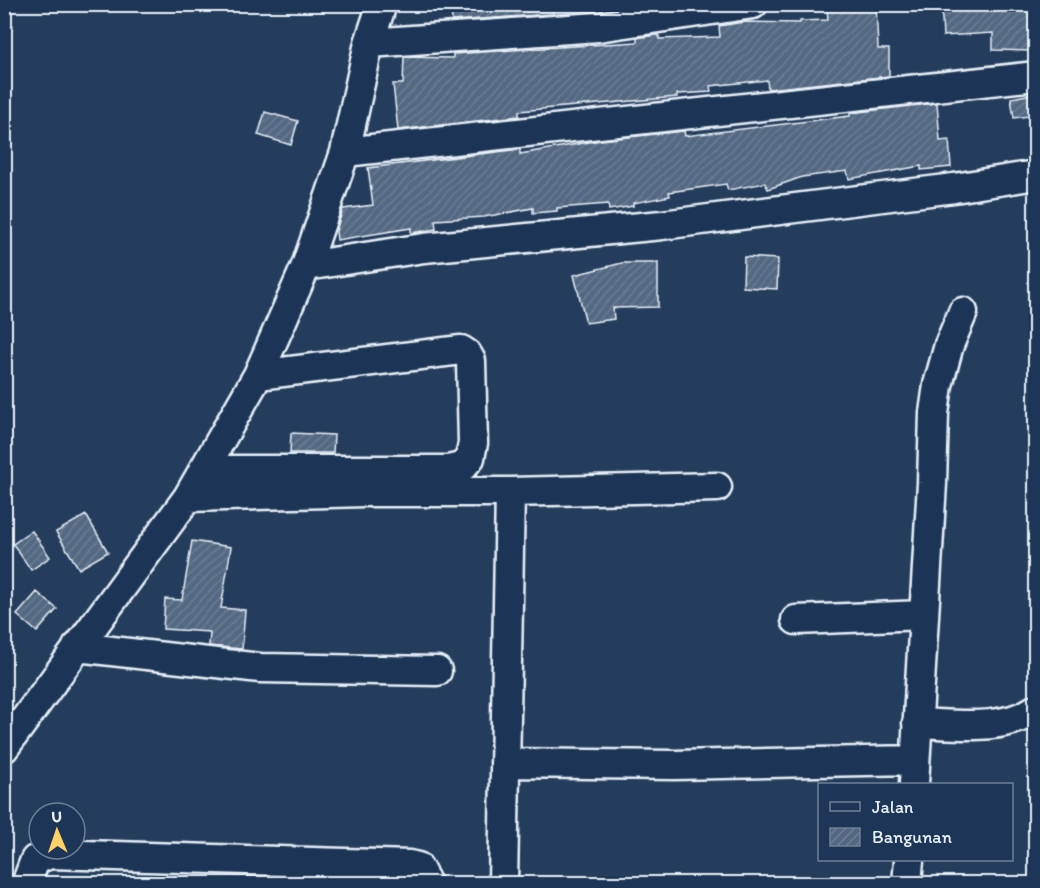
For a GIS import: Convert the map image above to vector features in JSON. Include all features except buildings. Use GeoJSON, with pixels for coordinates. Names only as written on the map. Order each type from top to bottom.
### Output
{"type":"FeatureCollection","features":[{"type":"Feature","properties":{"kind":"street"},"geometry":{"type":"LineString","coordinates":[[4,748],[188,497],[258,375],[306,266],[345,152],[369,43],[382,4]]}},
{"type":"Feature","properties":{"kind":"street"},"geometry":{"type":"LineString","coordinates":[[369,43],[598,27],[753,4]]}},
{"type":"Feature","properties":{"kind":"street"},"geometry":{"type":"LineString","coordinates":[[345,152],[1035,76]]}},
{"type":"Feature","properties":{"kind":"street"},"geometry":{"type":"LineString","coordinates":[[306,266],[424,248],[698,220],[954,188],[1035,175]]}},
{"type":"Feature","properties":{"kind":"street"},"geometry":{"type":"LineString","coordinates":[[505,763],[915,772],[934,413],[946,355],[963,312]]}},
{"type":"Feature","properties":{"kind":"street"},"geometry":{"type":"LineString","coordinates":[[203,470],[448,470],[462,467],[470,458],[473,443],[471,362],[467,354],[461,350],[258,375]]}},
{"type":"Feature","properties":{"kind":"street"},"geometry":{"type":"LineString","coordinates":[[188,497],[717,486]]}},
{"type":"Feature","properties":{"kind":"street"},"geometry":{"type":"LineString","coordinates":[[503,884],[510,492]]}},
{"type":"Feature","properties":{"kind":"street"},"geometry":{"type":"LineString","coordinates":[[796,620],[924,615]]}},
{"type":"Feature","properties":{"kind":"street"},"geometry":{"type":"LineString","coordinates":[[77,647],[260,668],[437,671]]}},
{"type":"Feature","properties":{"kind":"street"},"geometry":{"type":"LineString","coordinates":[[917,723],[973,725],[1008,721],[1029,714],[1035,709]]}},
{"type":"Feature","properties":{"kind":"street"},"geometry":{"type":"LineString","coordinates":[[26,884],[35,860],[50,854],[410,865],[418,867],[427,884]]}},
{"type":"Feature","properties":{"kind":"street"},"geometry":{"type":"LineString","coordinates":[[907,884],[909,861]]}}]}
